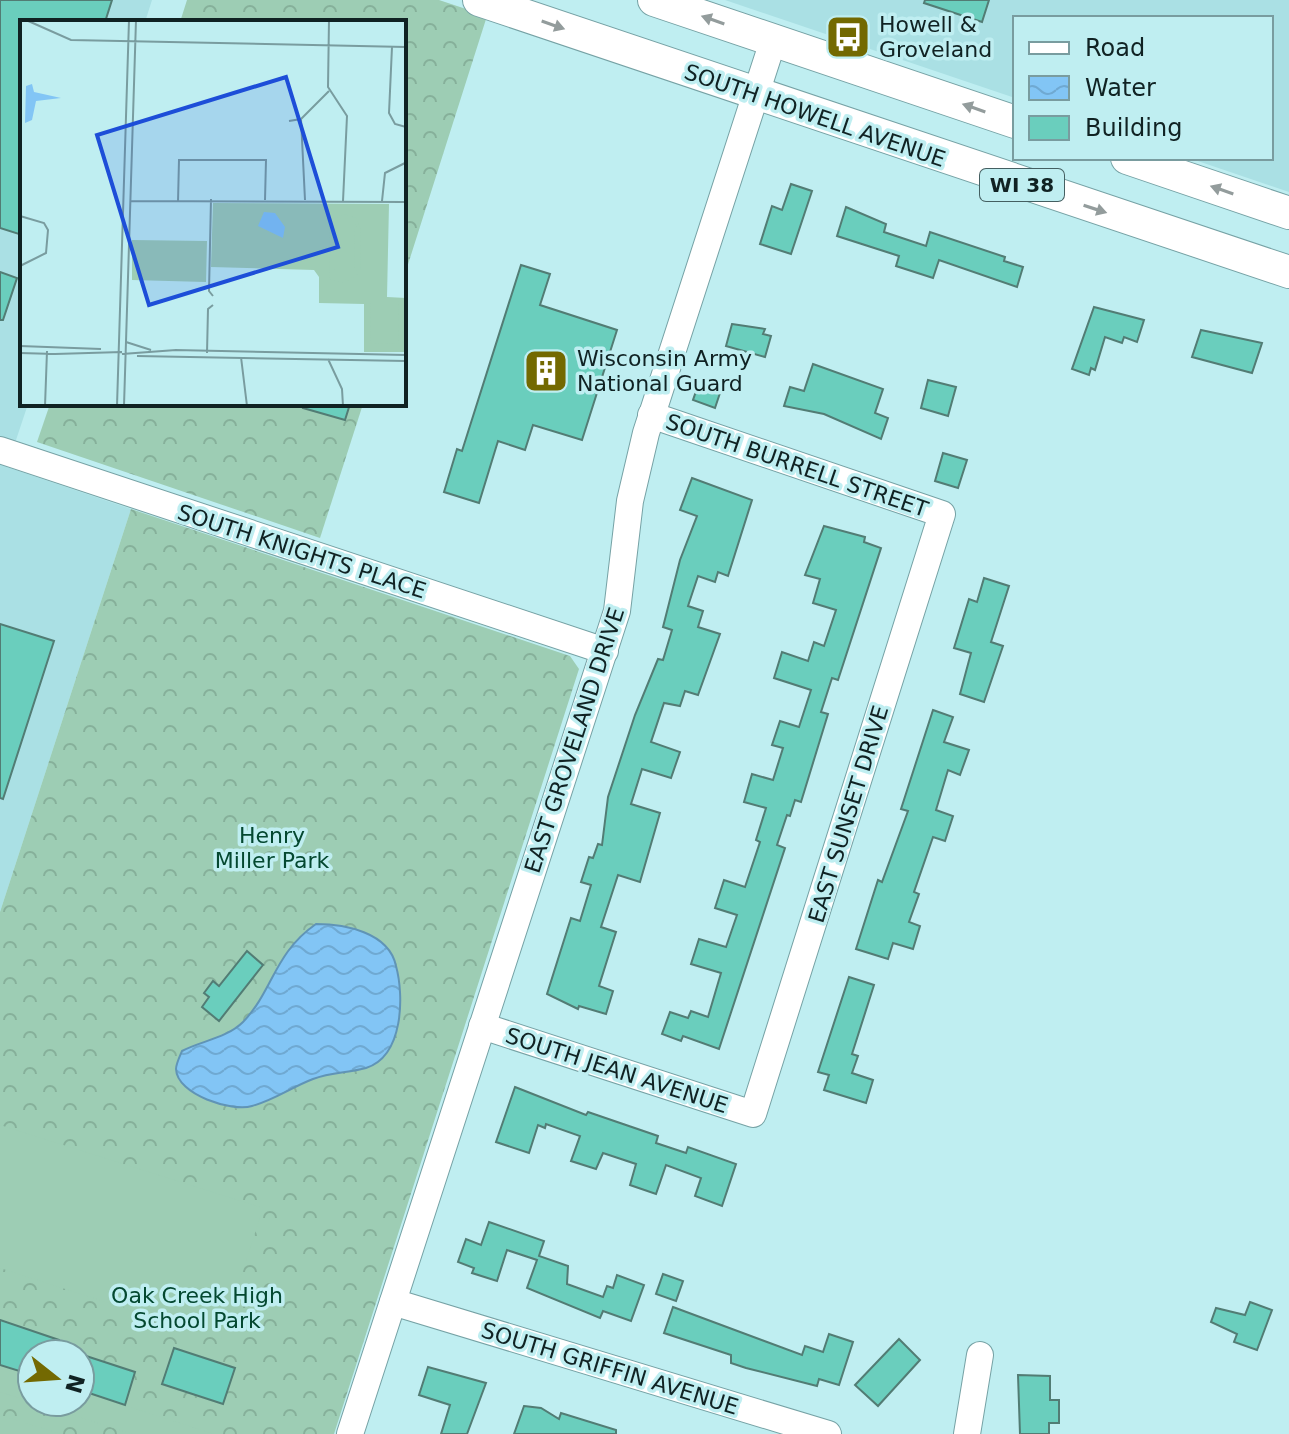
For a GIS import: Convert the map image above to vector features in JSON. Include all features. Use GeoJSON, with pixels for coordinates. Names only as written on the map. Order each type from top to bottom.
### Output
{"type":"FeatureCollection","features":[{"type":"Feature","properties":{"kind":"main road","name":"SOUTH HOWELL AVENUE"},"geometry":{"type":"LineString","coordinates":[[479,0],[756,96],[1289,272]]}},
{"type":"Feature","properties":{"kind":"main road"},"geometry":{"type":"LineString","coordinates":[[654,0],[1013,121]]}},
{"type":"Feature","properties":{"kind":"main road"},"geometry":{"type":"LineString","coordinates":[[1133,160],[1289,213]]}},
{"type":"Feature","properties":{"kind":"street","name":"EAST GROVELAND DRIVE"},"geometry":{"type":"LineString","coordinates":[[350,1434],[605,651],[619,601],[630,501],[651,415],[773,41]]}},
{"type":"Feature","properties":{"kind":"street","name":"SOUTH BURRELL STREET"},"geometry":{"type":"LineString","coordinates":[[651,415],[942,514]]}},
{"type":"Feature","properties":{"kind":"street","name":"SOUTH KNIGHTS PLACE"},"geometry":{"type":"LineString","coordinates":[[0,450],[605,651]]}},
{"type":"Feature","properties":{"kind":"street","name":"EAST SUNSET DRIVE"},"geometry":{"type":"LineString","coordinates":[[753,1114],[942,514]]}},
{"type":"Feature","properties":{"kind":"street","name":"SOUTH JEAN AVENUE"},"geometry":{"type":"LineString","coordinates":[[482,1026],[753,1114]]}},
{"type":"Feature","properties":{"kind":"street","name":"SOUTH GRIFFIN AVENUE"},"geometry":{"type":"LineString","coordinates":[[393,1302],[828,1434]]}},
{"type":"Feature","properties":{"kind":"street"},"geometry":{"type":"LineString","coordinates":[[967,1434],[980,1355]]}},
{"type":"Feature","properties":{"kind":"shaded area"},"geometry":{"type":"Polygon","coordinates":[[[0,0],[152,0],[146,20],[20,20],[20,406],[27,406],[7,467],[131,509],[0,912],[0,0]]]}},
{"type":"Feature","properties":{"kind":"shaded area"},"geometry":{"type":"Polygon","coordinates":[[[725,0],[1289,0],[1289,192],[1195,160],[1273,160],[1273,16],[1013,16],[1013,97],[725,0]]]}},
{"type":"Feature","properties":{"kind":"green space"},"geometry":{"type":"Polygon","coordinates":[[[187,0],[439,0],[487,16],[406,271],[406,20],[181,20],[187,0]]]}},
{"type":"Feature","properties":{"kind":"green space"},"geometry":{"type":"Polygon","coordinates":[[[49,406],[362,406],[320,538],[37,442],[49,406]]]}},
{"type":"Feature","properties":{"kind":"green space","name":"Henry Miller Park"},"geometry":{"type":"Polygon","coordinates":[[[131,509],[570,656],[579,669],[334,1434],[0,1434],[0,912],[131,509]]]}},
{"type":"Feature","properties":{"kind":"green space","name":"Oak Creek High School Park"},"geometry":{"type":"Polygon","coordinates":[[[0,1125],[263,1208],[221,1339],[0,1268],[0,1125]]]}},
{"type":"Feature","properties":{"kind":"green space"},"geometry":{"type":"Polygon","coordinates":[[[0,1366],[16,1371],[16,1397],[0,1392],[0,1366]]]}},
{"type":"Feature","properties":{"kind":"green space"},"geometry":{"type":"Polygon","coordinates":[[[96,1396],[214,1434],[132,1434],[82,1418],[96,1418],[96,1396]]]}},
{"type":"Feature","properties":{"kind":"green space"},"geometry":{"type":"Polygon","coordinates":[[[0,1415],[61,1434],[0,1434],[0,1415]]]}},
{"type":"Feature","properties":{"kind":"water"},"geometry":{"type":"Polygon","coordinates":[[[316,924],[364,932],[392,954],[399,978],[400,1008],[388,1051],[379,1061],[366,1068],[305,1082],[252,1106],[219,1104],[185,1087],[176,1069],[182,1051],[222,1036],[243,1022],[291,947],[316,924]]]}},
{"type":"Feature","properties":{"kind":"building"},"geometry":{"type":"Polygon","coordinates":[[[0,0],[112,0],[106,20],[20,20],[20,234],[0,228],[0,0]]]}},
{"type":"Feature","properties":{"kind":"building"},"geometry":{"type":"Polygon","coordinates":[[[925,0],[989,0],[982,22],[924,3],[925,0]]]}},
{"type":"Feature","properties":{"kind":"building"},"geometry":{"type":"Polygon","coordinates":[[[791,184],[812,191],[791,254],[760,244],[772,206],[782,210],[791,184]]]}},
{"type":"Feature","properties":{"kind":"building"},"geometry":{"type":"Polygon","coordinates":[[[846,207],[886,224],[884,232],[926,246],[930,232],[1005,257],[1004,261],[1023,267],[1017,287],[939,260],[933,278],[896,266],[899,256],[837,236],[846,207]]]}},
{"type":"Feature","properties":{"kind":"building","name":"Wisconsin Army National Guard"},"geometry":{"type":"Polygon","coordinates":[[[521,265],[550,274],[540,305],[617,330],[582,440],[533,425],[525,450],[498,441],[479,503],[444,492],[457,449],[462,451],[521,265]]]}},
{"type":"Feature","properties":{"kind":"building"},"geometry":{"type":"Polygon","coordinates":[[[0,272],[17,278],[3,320],[0,320],[0,272]]]}},
{"type":"Feature","properties":{"kind":"building"},"geometry":{"type":"Polygon","coordinates":[[[1094,307],[1144,320],[1137,342],[1124,337],[1122,343],[1105,337],[1095,370],[1091,368],[1089,375],[1072,369],[1094,307]]]}},
{"type":"Feature","properties":{"kind":"building"},"geometry":{"type":"Polygon","coordinates":[[[732,324],[765,329],[763,334],[771,336],[765,357],[726,346],[732,324]]]}},
{"type":"Feature","properties":{"kind":"building"},"geometry":{"type":"Polygon","coordinates":[[[1201,330],[1262,343],[1252,373],[1192,357],[1201,330]]]}},
{"type":"Feature","properties":{"kind":"building"},"geometry":{"type":"Polygon","coordinates":[[[813,364],[883,389],[875,413],[888,418],[881,439],[824,414],[784,406],[790,387],[804,391],[813,364]]]}},
{"type":"Feature","properties":{"kind":"building"},"geometry":{"type":"Polygon","coordinates":[[[700,380],[722,387],[715,408],[693,400],[700,380]]]}},
{"type":"Feature","properties":{"kind":"building"},"geometry":{"type":"Polygon","coordinates":[[[928,380],[956,387],[948,416],[921,408],[928,380]]]}},
{"type":"Feature","properties":{"kind":"building"},"geometry":{"type":"Polygon","coordinates":[[[304,406],[349,406],[345,420],[304,406]]]}},
{"type":"Feature","properties":{"kind":"building"},"geometry":{"type":"Polygon","coordinates":[[[943,453],[967,460],[958,488],[935,481],[943,453]]]}},
{"type":"Feature","properties":{"kind":"building"},"geometry":{"type":"Polygon","coordinates":[[[692,478],[752,500],[728,576],[718,572],[715,582],[698,576],[688,606],[703,611],[698,627],[720,634],[698,695],[685,691],[680,706],[664,703],[651,742],[680,752],[671,778],[642,769],[631,804],[660,813],[640,882],[618,875],[601,927],[616,932],[599,986],[613,991],[606,1014],[579,1006],[578,1009],[547,994],[571,918],[580,921],[591,885],[581,882],[589,857],[593,858],[598,844],[602,845],[608,797],[635,715],[658,659],[663,660],[672,630],[663,627],[680,560],[697,516],[680,510],[692,478]]]}},
{"type":"Feature","properties":{"kind":"building"},"geometry":{"type":"Polygon","coordinates":[[[824,526],[865,537],[864,542],[881,548],[838,680],[832,678],[821,712],[828,714],[801,802],[795,800],[777,845],[785,848],[719,1049],[683,1036],[681,1041],[662,1034],[670,1012],[688,1018],[691,1011],[708,1017],[721,973],[691,964],[699,939],[726,947],[737,915],[715,908],[724,880],[745,887],[760,842],[756,840],[766,808],[744,802],[752,774],[773,780],[783,748],[772,745],[780,721],[799,727],[811,690],[774,678],[782,652],[808,661],[814,642],[824,646],[836,610],[813,603],[820,579],[805,575],[824,526]]]}},
{"type":"Feature","properties":{"kind":"building"},"geometry":{"type":"Polygon","coordinates":[[[984,578],[1009,586],[991,642],[1003,646],[984,702],[960,694],[971,653],[954,648],[969,599],[977,602],[984,578]]]}},
{"type":"Feature","properties":{"kind":"building"},"geometry":{"type":"Polygon","coordinates":[[[0,624],[54,641],[3,799],[0,798],[0,624]]]}},
{"type":"Feature","properties":{"kind":"building"},"geometry":{"type":"Polygon","coordinates":[[[933,710],[953,717],[944,742],[969,750],[960,775],[948,770],[936,810],[953,816],[945,841],[933,837],[914,892],[919,894],[909,922],[920,926],[913,949],[893,943],[888,959],[856,949],[878,880],[882,882],[908,811],[901,809],[933,710]]]}},
{"type":"Feature","properties":{"kind":"building"},"geometry":{"type":"Polygon","coordinates":[[[247,951],[263,965],[219,1021],[202,1007],[209,997],[204,993],[213,981],[219,986],[247,951]]]}},
{"type":"Feature","properties":{"kind":"building"},"geometry":{"type":"Polygon","coordinates":[[[849,977],[874,985],[852,1054],[858,1056],[852,1073],[873,1080],[866,1103],[824,1090],[829,1075],[818,1072],[849,977]]]}},
{"type":"Feature","properties":{"kind":"building"},"geometry":{"type":"Polygon","coordinates":[[[515,1087],[586,1115],[588,1112],[658,1136],[656,1143],[686,1153],[688,1147],[736,1164],[722,1206],[695,1196],[701,1178],[666,1165],[656,1194],[630,1185],[636,1164],[603,1153],[596,1169],[571,1161],[580,1136],[546,1124],[545,1128],[538,1125],[529,1153],[496,1142],[515,1087]]]}},
{"type":"Feature","properties":{"kind":"building"},"geometry":{"type":"Polygon","coordinates":[[[489,1222],[544,1241],[539,1256],[568,1266],[567,1284],[603,1297],[607,1286],[613,1288],[617,1275],[644,1285],[631,1321],[603,1311],[600,1318],[527,1288],[537,1260],[507,1250],[497,1281],[472,1273],[474,1268],[458,1262],[466,1239],[481,1245],[489,1222]]]}},
{"type":"Feature","properties":{"kind":"building"},"geometry":{"type":"Polygon","coordinates":[[[663,1274],[683,1281],[676,1301],[656,1294],[663,1274]]]}},
{"type":"Feature","properties":{"kind":"building"},"geometry":{"type":"Polygon","coordinates":[[[1250,1302],[1272,1310],[1257,1350],[1234,1342],[1237,1334],[1211,1322],[1216,1308],[1245,1315],[1250,1302]]]}},
{"type":"Feature","properties":{"kind":"building"},"geometry":{"type":"Polygon","coordinates":[[[673,1307],[802,1355],[805,1346],[823,1352],[829,1334],[853,1342],[839,1385],[819,1379],[817,1386],[746,1368],[731,1363],[731,1355],[664,1333],[673,1307]]]}},
{"type":"Feature","properties":{"kind":"building"},"geometry":{"type":"Polygon","coordinates":[[[0,1320],[53,1338],[16,1338],[16,1370],[0,1365],[0,1320]]]}},
{"type":"Feature","properties":{"kind":"building"},"geometry":{"type":"Polygon","coordinates":[[[899,1339],[920,1360],[878,1406],[855,1385],[899,1339]]]}},
{"type":"Feature","properties":{"kind":"building"},"geometry":{"type":"Polygon","coordinates":[[[174,1348],[235,1368],[223,1404],[162,1384],[174,1348]]]}},
{"type":"Feature","properties":{"kind":"building"},"geometry":{"type":"Polygon","coordinates":[[[96,1359],[135,1372],[125,1405],[96,1395],[96,1359]]]}},
{"type":"Feature","properties":{"kind":"building"},"geometry":{"type":"Polygon","coordinates":[[[428,1367],[486,1383],[467,1434],[441,1434],[450,1405],[419,1395],[428,1367]]]}},
{"type":"Feature","properties":{"kind":"building"},"geometry":{"type":"Polygon","coordinates":[[[1018,1375],[1050,1376],[1050,1400],[1059,1400],[1059,1423],[1049,1423],[1049,1434],[1020,1434],[1018,1375]]]}},
{"type":"Feature","properties":{"kind":"building"},"geometry":{"type":"Polygon","coordinates":[[[524,1406],[541,1408],[559,1419],[561,1413],[616,1430],[616,1434],[514,1434],[524,1406]]]}},
{"type":"Feature","properties":{"kind":"place","name":"Howell & Groveland"},"geometry":{"type":"Point","coordinates":[848,37]}},
{"type":"Feature","properties":{"kind":"place","name":"Wisconsin Army National Guard"},"geometry":{"type":"Point","coordinates":[546,371]}}]}
